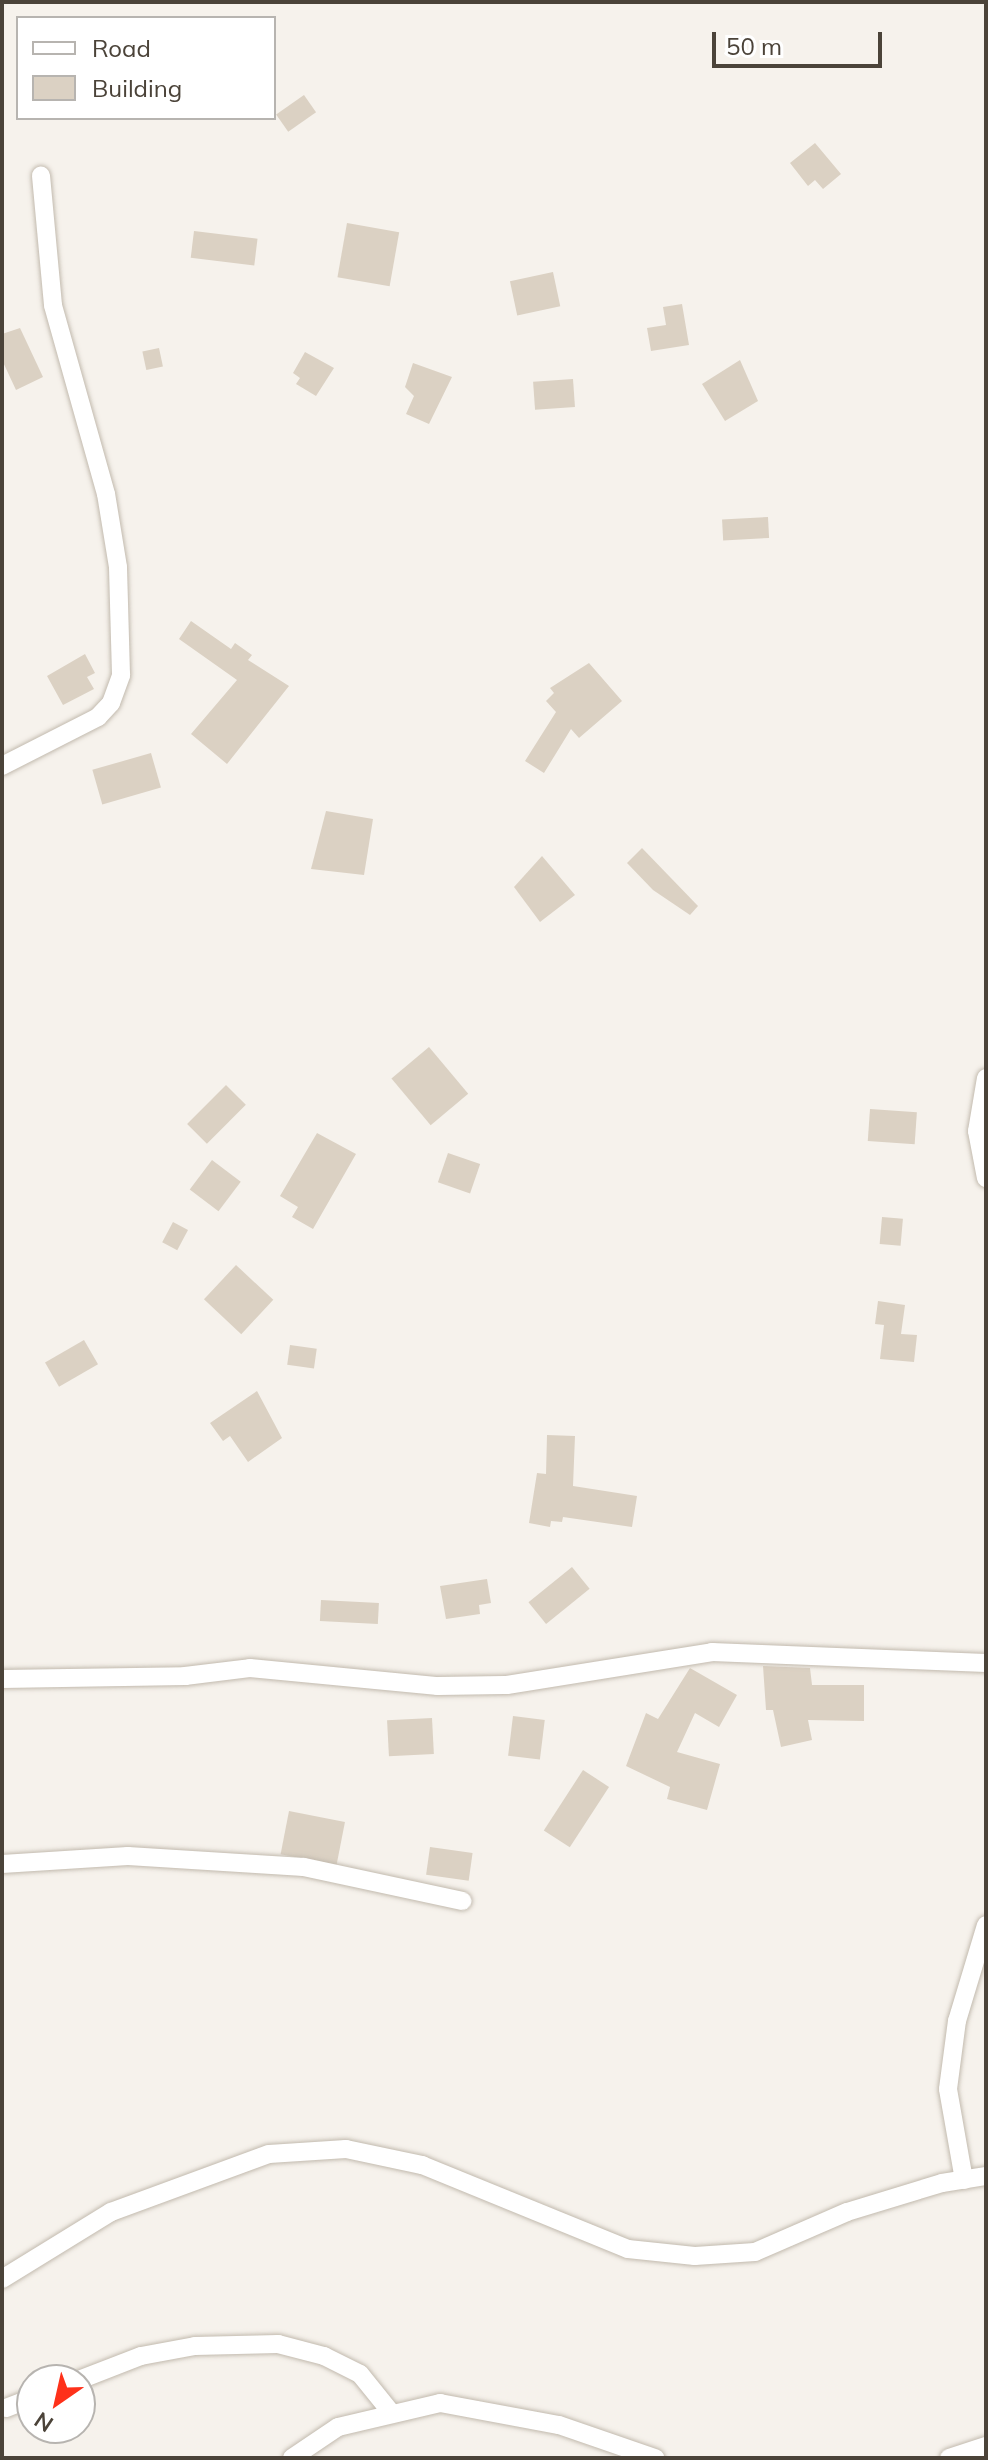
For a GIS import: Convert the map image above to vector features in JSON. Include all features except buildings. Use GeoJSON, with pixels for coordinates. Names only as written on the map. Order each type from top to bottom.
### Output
{"type":"FeatureCollection","features":[{"type":"Feature","properties":{"kind":"street"},"geometry":{"type":"LineString","coordinates":[[2,766],[98,717],[111,703],[121,675],[118,567],[106,494],[53,305],[41,176]]}},
{"type":"Feature","properties":{"kind":"street"},"geometry":{"type":"LineString","coordinates":[[986,1078],[977,1131],[986,1178]]}},
{"type":"Feature","properties":{"kind":"street"},"geometry":{"type":"LineString","coordinates":[[2,1679],[185,1676],[250,1668],[438,1686],[507,1685],[712,1652],[986,1663]]}},
{"type":"Feature","properties":{"kind":"street"},"geometry":{"type":"LineString","coordinates":[[2,1864],[128,1856],[304,1867],[462,1901]]}},
{"type":"Feature","properties":{"kind":"street"},"geometry":{"type":"LineString","coordinates":[[964,2180],[948,2089],[957,2021],[986,1925]]}},
{"type":"Feature","properties":{"kind":"street"},"geometry":{"type":"LineString","coordinates":[[2,2279],[111,2212],[269,2154],[346,2149],[422,2165],[628,2249],[695,2256],[755,2252],[847,2212],[986,2176]]}},
{"type":"Feature","properties":{"kind":"street"},"geometry":{"type":"LineString","coordinates":[[96,2373],[141,2356],[181,2348],[278,2344],[324,2356],[360,2374],[390,2411]]}},
{"type":"Feature","properties":{"kind":"street"},"geometry":{"type":"LineString","coordinates":[[292,2458],[338,2427],[390,2411],[440,2403],[559,2425],[655,2458]]}},
{"type":"Feature","properties":{"kind":"street"},"geometry":{"type":"LineString","coordinates":[[6,2408],[16,2404]]}},
{"type":"Feature","properties":{"kind":"street"},"geometry":{"type":"LineString","coordinates":[[949,2458],[986,2446]]}}]}
